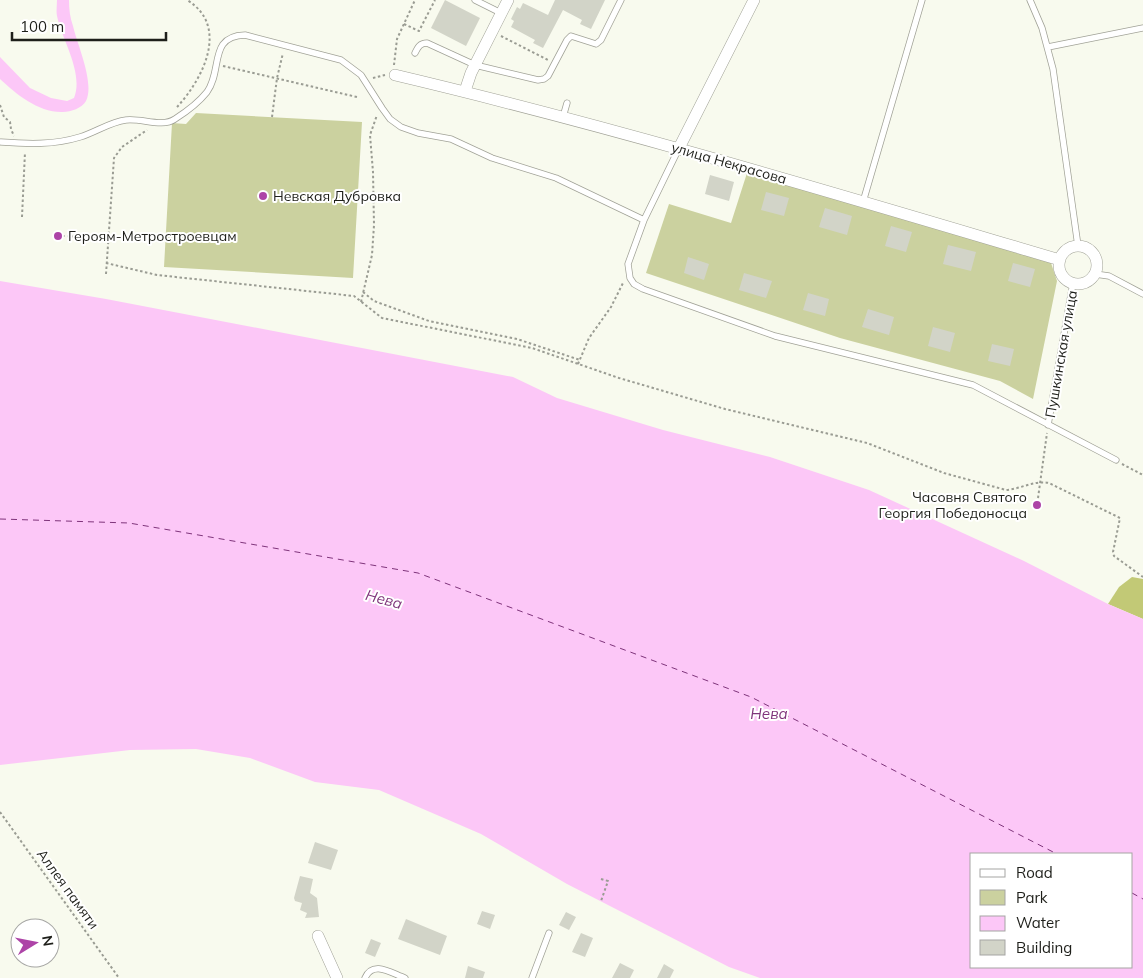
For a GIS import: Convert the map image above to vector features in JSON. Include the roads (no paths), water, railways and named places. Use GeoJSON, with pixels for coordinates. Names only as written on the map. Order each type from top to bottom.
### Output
{"type":"FeatureCollection","features":[{"type":"Feature","properties":{"kind":"street"},"geometry":{"type":"LineString","coordinates":[[465,91],[475,65],[508,0]]}},
{"type":"Feature","properties":{"kind":"street"},"geometry":{"type":"LineString","coordinates":[[679,148],[754,0]]}},
{"type":"Feature","properties":{"kind":"street","name":"улица Некрасова"},"geometry":{"type":"LineString","coordinates":[[393,71],[679,148],[1060,260]]}},
{"type":"Feature","properties":{"kind":"street"},"geometry":{"type":"LineString","coordinates":[[1085,247],[1096,258],[1095,274],[1086,282],[1073,283],[1060,272],[1060,260],[1070,248],[1085,247]]}},
{"type":"Feature","properties":{"kind":"street"},"geometry":{"type":"LineString","coordinates":[[318,936],[337,978]]}},
{"type":"Feature","properties":{"kind":"lane"},"geometry":{"type":"LineString","coordinates":[[415,53],[422,43],[427,43],[475,65],[538,80],[544,79],[548,76],[566,40],[571,36],[596,44],[601,40],[621,0]]}},
{"type":"Feature","properties":{"kind":"lane"},"geometry":{"type":"LineString","coordinates":[[863,202],[922,0]]}},
{"type":"Feature","properties":{"kind":"lane"},"geometry":{"type":"LineString","coordinates":[[1030,0],[1048,46],[1058,100],[1078,246]]}},
{"type":"Feature","properties":{"kind":"lane"},"geometry":{"type":"LineString","coordinates":[[479,1],[501,14]]}},
{"type":"Feature","properties":{"kind":"lane"},"geometry":{"type":"LineString","coordinates":[[1048,46],[1143,28]]}},
{"type":"Feature","properties":{"kind":"lane"},"geometry":{"type":"LineString","coordinates":[[1,142],[50,143],[67,141],[110,124],[126,120],[169,122],[200,98],[210,85],[223,44],[234,35],[245,35],[341,60],[361,75],[390,118],[401,127],[418,133],[451,139],[492,158],[556,178],[644,220]]}},
{"type":"Feature","properties":{"kind":"lane"},"geometry":{"type":"LineString","coordinates":[[563,117],[567,103]]}},
{"type":"Feature","properties":{"kind":"lane"},"geometry":{"type":"LineString","coordinates":[[679,148],[644,220],[628,264],[628,271],[634,284],[775,336],[973,385],[1116,460]]}},
{"type":"Feature","properties":{"kind":"lane"},"geometry":{"type":"LineString","coordinates":[[1095,274],[1109,276],[1143,294]]}},
{"type":"Feature","properties":{"kind":"lane","name":"Пушкинская улица"},"geometry":{"type":"LineString","coordinates":[[1048,425],[1073,283]]}},
{"type":"Feature","properties":{"kind":"lane"},"geometry":{"type":"LineString","coordinates":[[532,978],[549,933]]}},
{"type":"Feature","properties":{"kind":"lane"},"geometry":{"type":"LineString","coordinates":[[364,978],[368,971],[373,968],[379,968],[405,978]]}},
{"type":"Feature","properties":{"kind":"water"},"geometry":{"type":"Polygon","coordinates":[[[57,0],[69,0],[71,20],[87,74],[88,84],[86,101],[82,106],[66,112],[45,109],[28,102],[0,79],[0,57],[30,88],[51,98],[67,101],[74,98],[76,78],[57,16],[57,0]]]}},
{"type":"Feature","properties":{"kind":"water","name":"Нева"},"geometry":{"type":"Polygon","coordinates":[[[0,281],[106,299],[513,377],[557,398],[663,430],[770,457],[869,490],[1024,561],[1108,604],[1143,619],[1143,978],[760,978],[729,967],[567,884],[481,834],[379,790],[315,782],[250,758],[196,749],[130,750],[0,765],[0,281]]]}},
{"type":"Feature","properties":{"kind":"place","name":"Невская Дубровка"},"geometry":{"type":"Point","coordinates":[263,196]}},
{"type":"Feature","properties":{"kind":"place","name":"Героям-Метростроевцам"},"geometry":{"type":"Point","coordinates":[58,236]}},
{"type":"Feature","properties":{"kind":"place","name":"Часовня Святого Георгия Победоносца"},"geometry":{"type":"Point","coordinates":[1037,505]}}]}
